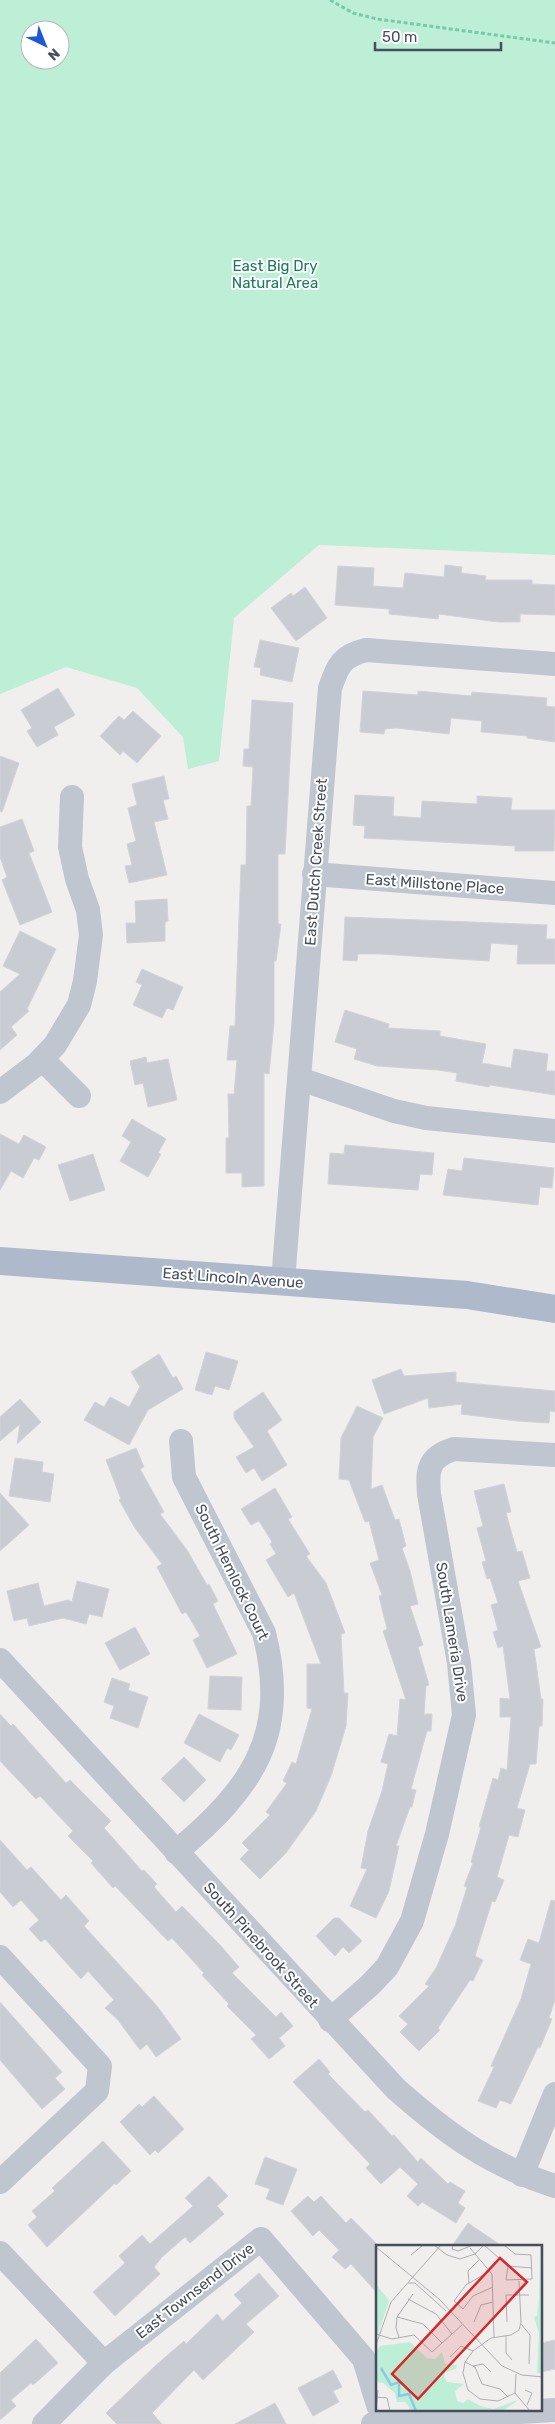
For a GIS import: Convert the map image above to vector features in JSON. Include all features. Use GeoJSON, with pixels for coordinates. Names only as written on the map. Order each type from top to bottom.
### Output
{"type":"FeatureCollection","features":[{"type":"Feature","properties":{"kind":"main road","name":"East Lincoln Avenue"},"geometry":{"type":"LineString","coordinates":[[0,1261],[467,1295],[555,1308]]}},
{"type":"Feature","properties":{"kind":"main road","name":"East Lincoln Avenue"},"geometry":{"type":"LineString","coordinates":[[467,1295],[555,1294]]}},
{"type":"Feature","properties":{"kind":"street","name":"East Dutch Creek Street"},"geometry":{"type":"LineString","coordinates":[[283,1281],[330,688],[337,666],[351,653],[366,650],[555,664]]}},
{"type":"Feature","properties":{"kind":"street"},"geometry":{"type":"LineString","coordinates":[[0,1092],[42,1059],[70,1024],[79,1005],[85,981],[91,935],[88,910],[77,880],[70,847],[72,797]]}},
{"type":"Feature","properties":{"kind":"street","name":"East Millstone Place"},"geometry":{"type":"LineString","coordinates":[[314,874],[555,893]]}},
{"type":"Feature","properties":{"kind":"street"},"geometry":{"type":"LineString","coordinates":[[42,1059],[79,1096]]}},
{"type":"Feature","properties":{"kind":"street"},"geometry":{"type":"LineString","coordinates":[[300,1078],[394,1111],[426,1118],[555,1131]]}},
{"type":"Feature","properties":{"kind":"street","name":"South Hemlock Court"},"geometry":{"type":"LineString","coordinates":[[176,1852],[208,1825],[230,1802],[248,1777],[261,1750],[272,1718],[274,1688],[271,1660],[264,1633],[184,1476],[181,1440]]}},
{"type":"Feature","properties":{"kind":"street","name":"South Lameria Drive"},"geometry":{"type":"LineString","coordinates":[[330,2020],[370,1985],[387,1967],[412,1921],[437,1834],[464,1715],[459,1663],[429,1494],[428,1473],[434,1460],[442,1452],[454,1449],[555,1455]]}},
{"type":"Feature","properties":{"kind":"street","name":"South Pinebrook Street"},"geometry":{"type":"LineString","coordinates":[[0,1660],[330,2020],[396,2089],[424,2114],[479,2154],[522,2175],[555,2186]]}},
{"type":"Feature","properties":{"kind":"street"},"geometry":{"type":"LineString","coordinates":[[0,1956],[100,2066],[97,2091],[0,2182]]}},
{"type":"Feature","properties":{"kind":"street"},"geometry":{"type":"LineString","coordinates":[[522,2175],[555,2094]]}},
{"type":"Feature","properties":{"kind":"street","name":"East Townsend Drive"},"geometry":{"type":"LineString","coordinates":[[44,2424],[104,2363],[261,2239],[364,2359],[376,2407]]}},
{"type":"Feature","properties":{"kind":"street"},"geometry":{"type":"LineString","coordinates":[[0,2252],[104,2363]]}},
{"type":"Feature","properties":{"kind":"street"},"geometry":{"type":"LineString","coordinates":[[542,2410],[555,2410]]}},
{"type":"Feature","properties":{"kind":"street"},"geometry":{"type":"LineString","coordinates":[[378,2415],[484,2412]]}},
{"type":"Feature","properties":{"kind":"path"},"geometry":{"type":"LineString","coordinates":[[330,0],[353,13],[377,19],[555,44]]}},
{"type":"Feature","properties":{"kind":"green space","name":"East Big Dry Natural Area"},"geometry":{"type":"Polygon","coordinates":[[[0,0],[555,0],[555,555],[319,545],[234,618],[219,761],[188,769],[183,737],[137,688],[66,667],[0,694],[0,0]]]}},
{"type":"Feature","properties":{"kind":"building"},"geometry":{"type":"Polygon","coordinates":[[[445,565],[462,567],[461,573],[486,576],[485,580],[532,580],[532,584],[555,585],[555,615],[520,614],[520,622],[498,622],[439,614],[438,619],[389,614],[389,609],[335,605],[338,566],[374,568],[373,586],[403,588],[405,573],[444,577],[445,565]]]}},
{"type":"Feature","properties":{"kind":"building"},"geometry":{"type":"Polygon","coordinates":[[[305,587],[327,618],[296,641],[271,608],[291,593],[293,596],[305,587]]]}},
{"type":"Feature","properties":{"kind":"building"},"geometry":{"type":"Polygon","coordinates":[[[260,640],[299,648],[292,682],[260,675],[261,668],[254,667],[260,640]]]}},
{"type":"Feature","properties":{"kind":"building"},"geometry":{"type":"Polygon","coordinates":[[[58,688],[75,715],[54,727],[58,735],[37,747],[27,731],[32,728],[21,710],[58,688]]]}},
{"type":"Feature","properties":{"kind":"building"},"geometry":{"type":"Polygon","coordinates":[[[363,691],[418,695],[418,691],[471,696],[472,692],[547,698],[546,706],[555,707],[555,742],[527,738],[527,736],[481,732],[482,721],[451,718],[449,734],[396,728],[385,729],[384,734],[360,732],[363,691]]]}},
{"type":"Feature","properties":{"kind":"building"},"geometry":{"type":"Polygon","coordinates":[[[252,700],[293,703],[285,854],[278,854],[278,924],[281,924],[276,961],[274,961],[274,1023],[269,1074],[264,1073],[264,1186],[242,1187],[242,1173],[226,1173],[226,1138],[229,1138],[228,1094],[234,1094],[237,1060],[227,1060],[230,1026],[235,1026],[241,865],[246,865],[247,806],[251,806],[253,767],[243,766],[244,749],[249,749],[252,700]]]}},
{"type":"Feature","properties":{"kind":"building"},"geometry":{"type":"Polygon","coordinates":[[[133,711],[161,736],[137,763],[123,751],[120,755],[100,736],[119,716],[124,720],[133,711]]]}},
{"type":"Feature","properties":{"kind":"building"},"geometry":{"type":"Polygon","coordinates":[[[0,756],[19,763],[2,812],[0,811],[0,756]]]}},
{"type":"Feature","properties":{"kind":"building"},"geometry":{"type":"Polygon","coordinates":[[[164,776],[169,799],[163,800],[168,819],[154,822],[167,875],[129,883],[125,866],[132,865],[127,844],[136,841],[128,808],[137,805],[132,784],[164,776]]]}},
{"type":"Feature","properties":{"kind":"building"},"geometry":{"type":"Polygon","coordinates":[[[355,795],[394,797],[393,816],[421,818],[422,801],[477,804],[477,796],[512,798],[511,810],[555,810],[554,851],[515,851],[515,846],[364,838],[365,826],[353,825],[355,795]]]}},
{"type":"Feature","properties":{"kind":"building"},"geometry":{"type":"Polygon","coordinates":[[[22,819],[34,851],[29,853],[52,912],[20,925],[2,880],[7,877],[0,857],[0,827],[22,819]]]}},
{"type":"Feature","properties":{"kind":"building"},"geometry":{"type":"Polygon","coordinates":[[[167,899],[168,921],[165,922],[165,941],[127,943],[126,923],[136,923],[135,901],[167,899]]]}},
{"type":"Feature","properties":{"kind":"building"},"geometry":{"type":"Polygon","coordinates":[[[345,917],[547,925],[546,939],[555,939],[555,964],[517,964],[518,945],[491,943],[489,961],[380,954],[358,954],[357,961],[343,960],[345,917]]]}},
{"type":"Feature","properties":{"kind":"building"},"geometry":{"type":"Polygon","coordinates":[[[20,931],[56,949],[27,1009],[29,1011],[11,1027],[17,1035],[0,1050],[0,992],[20,974],[3,966],[20,931]]]}},
{"type":"Feature","properties":{"kind":"building"},"geometry":{"type":"Polygon","coordinates":[[[142,969],[183,987],[173,1010],[167,1008],[162,1018],[133,1005],[142,985],[136,982],[142,969]]]}},
{"type":"Feature","properties":{"kind":"building"},"geometry":{"type":"Polygon","coordinates":[[[345,1010],[389,1024],[388,1028],[440,1031],[440,1036],[486,1044],[482,1063],[511,1068],[514,1049],[548,1054],[546,1071],[555,1071],[555,1095],[456,1081],[457,1073],[377,1066],[354,1059],[357,1049],[335,1042],[345,1010]]]}},
{"type":"Feature","properties":{"kind":"building"},"geometry":{"type":"Polygon","coordinates":[[[146,1057],[147,1063],[168,1059],[177,1100],[148,1107],[143,1083],[135,1085],[130,1061],[146,1057]]]}},
{"type":"Feature","properties":{"kind":"building"},"geometry":{"type":"Polygon","coordinates":[[[132,1119],[166,1139],[158,1153],[161,1154],[148,1177],[120,1161],[131,1142],[122,1136],[132,1119]]]}},
{"type":"Feature","properties":{"kind":"building"},"geometry":{"type":"Polygon","coordinates":[[[0,1134],[19,1144],[24,1135],[46,1147],[39,1160],[34,1158],[23,1178],[11,1171],[0,1190],[0,1134]]]}},
{"type":"Feature","properties":{"kind":"building"},"geometry":{"type":"Polygon","coordinates":[[[345,1145],[434,1153],[432,1175],[420,1174],[418,1190],[328,1184],[330,1153],[344,1154],[345,1145]]]}},
{"type":"Feature","properties":{"kind":"building"},"geometry":{"type":"Polygon","coordinates":[[[93,1154],[105,1190],[70,1201],[58,1165],[93,1154]]]}},
{"type":"Feature","properties":{"kind":"building"},"geometry":{"type":"Polygon","coordinates":[[[464,1158],[554,1168],[552,1188],[540,1187],[538,1205],[443,1195],[448,1169],[462,1171],[464,1158]]]}},
{"type":"Feature","properties":{"kind":"building"},"geometry":{"type":"Polygon","coordinates":[[[206,1352],[238,1361],[229,1390],[215,1386],[212,1395],[195,1390],[206,1352]]]}},
{"type":"Feature","properties":{"kind":"building"},"geometry":{"type":"Polygon","coordinates":[[[159,1354],[173,1378],[176,1376],[183,1389],[148,1410],[129,1445],[84,1420],[95,1402],[104,1407],[110,1397],[129,1407],[140,1387],[131,1372],[159,1354]]]}},
{"type":"Feature","properties":{"kind":"building"},"geometry":{"type":"Polygon","coordinates":[[[401,1369],[404,1376],[456,1372],[456,1382],[555,1391],[555,1412],[550,1411],[549,1423],[517,1421],[461,1414],[462,1404],[429,1408],[428,1398],[384,1414],[372,1380],[401,1369]]]}},
{"type":"Feature","properties":{"kind":"building"},"geometry":{"type":"Polygon","coordinates":[[[263,1392],[282,1420],[267,1431],[287,1465],[262,1481],[254,1468],[246,1473],[236,1457],[254,1447],[234,1418],[234,1412],[263,1392]]]}},
{"type":"Feature","properties":{"kind":"building"},"geometry":{"type":"Polygon","coordinates":[[[20,1399],[41,1422],[17,1444],[20,1424],[0,1441],[0,1417],[20,1399]]]}},
{"type":"Feature","properties":{"kind":"building"},"geometry":{"type":"Polygon","coordinates":[[[357,1406],[383,1418],[373,1437],[371,1489],[382,1485],[395,1520],[399,1519],[406,1546],[402,1548],[418,1604],[410,1606],[423,1645],[418,1647],[429,1685],[426,1686],[424,1714],[432,1714],[431,1731],[427,1731],[411,1789],[416,1790],[412,1807],[410,1807],[396,1846],[399,1846],[389,1891],[376,1918],[350,1906],[367,1869],[361,1868],[368,1831],[382,1791],[388,1764],[381,1762],[389,1734],[397,1736],[400,1699],[406,1700],[383,1631],[387,1629],[379,1596],[382,1595],[370,1563],[379,1560],[369,1521],[365,1522],[349,1480],[339,1479],[341,1438],[357,1406]]]}},
{"type":"Feature","properties":{"kind":"building"},"geometry":{"type":"Polygon","coordinates":[[[136,1448],[144,1467],[140,1469],[164,1512],[160,1514],[187,1550],[207,1585],[209,1584],[218,1601],[213,1604],[237,1654],[207,1668],[193,1640],[200,1636],[186,1612],[182,1614],[157,1567],[162,1564],[135,1528],[119,1500],[121,1499],[106,1460],[136,1448]]]}},
{"type":"Feature","properties":{"kind":"building"},"geometry":{"type":"Polygon","coordinates":[[[15,1458],[43,1462],[42,1472],[54,1474],[50,1502],[9,1496],[15,1458]]]}},
{"type":"Feature","properties":{"kind":"building"},"geometry":{"type":"Polygon","coordinates":[[[504,1484],[511,1512],[506,1513],[517,1552],[522,1551],[530,1578],[518,1581],[541,1647],[534,1649],[541,1699],[543,1699],[542,1726],[539,1726],[536,1764],[530,1764],[517,1808],[525,1810],[518,1837],[509,1835],[497,1877],[504,1880],[495,1902],[492,1901],[475,1956],[483,1960],[473,1981],[470,1980],[438,2028],[440,2030],[419,2051],[400,2032],[408,2024],[399,2016],[429,1986],[425,1984],[436,1968],[455,1926],[467,1887],[464,1886],[473,1863],[471,1862],[481,1827],[479,1827],[493,1778],[498,1780],[501,1768],[507,1770],[511,1717],[500,1717],[500,1698],[510,1699],[503,1646],[498,1648],[493,1632],[498,1630],[491,1605],[498,1603],[490,1578],[487,1579],[482,1562],[486,1561],[477,1528],[483,1526],[474,1491],[504,1484]]]}},
{"type":"Feature","properties":{"kind":"building"},"geometry":{"type":"Polygon","coordinates":[[[275,1488],[292,1517],[288,1519],[310,1554],[306,1556],[326,1583],[345,1633],[341,1634],[344,1693],[348,1693],[346,1726],[331,1776],[316,1811],[286,1853],[260,1879],[240,1859],[249,1850],[242,1843],[270,1815],[266,1812],[287,1783],[283,1781],[292,1762],[296,1764],[312,1709],[307,1708],[307,1664],[321,1664],[294,1593],[288,1597],[266,1560],[276,1554],[270,1544],[272,1542],[259,1521],[251,1525],[241,1509],[275,1488]]]}},
{"type":"Feature","properties":{"kind":"building"},"geometry":{"type":"Polygon","coordinates":[[[0,1493],[29,1525],[0,1551],[0,1493]]]}},
{"type":"Feature","properties":{"kind":"building"},"geometry":{"type":"Polygon","coordinates":[[[77,1581],[109,1589],[102,1617],[89,1614],[86,1624],[63,1618],[29,1626],[27,1618],[14,1621],[7,1591],[38,1583],[44,1606],[68,1600],[72,1602],[77,1581]]]}},
{"type":"Feature","properties":{"kind":"building"},"geometry":{"type":"Polygon","coordinates":[[[135,1627],[150,1654],[120,1670],[105,1643],[135,1627]]]}},
{"type":"Feature","properties":{"kind":"building"},"geometry":{"type":"Polygon","coordinates":[[[210,1676],[242,1677],[241,1710],[208,1709],[210,1676]]]}},
{"type":"Feature","properties":{"kind":"building"},"geometry":{"type":"Polygon","coordinates":[[[112,1678],[130,1684],[128,1690],[148,1697],[138,1728],[110,1718],[114,1706],[104,1702],[112,1678]]]}},
{"type":"Feature","properties":{"kind":"building"},"geometry":{"type":"Polygon","coordinates":[[[0,1714],[11,1726],[13,1724],[66,1783],[70,1780],[111,1821],[104,1828],[142,1871],[144,1870],[157,1884],[154,1887],[176,1912],[182,1906],[221,1946],[239,1967],[232,1973],[276,2017],[281,2012],[293,2026],[279,2038],[285,2046],[269,2059],[251,2039],[256,2035],[227,2006],[229,2004],[202,1975],[204,1973],[172,1938],[168,1941],[115,1886],[113,1888],[91,1863],[93,1861],[68,1836],[73,1831],[40,1796],[36,1799],[0,1761],[0,1714]]]}},
{"type":"Feature","properties":{"kind":"building"},"geometry":{"type":"Polygon","coordinates":[[[199,1714],[239,1735],[231,1750],[227,1748],[220,1762],[184,1743],[199,1714]]]}},
{"type":"Feature","properties":{"kind":"building"},"geometry":{"type":"Polygon","coordinates":[[[184,1757],[206,1780],[184,1802],[161,1779],[184,1757]]]}},
{"type":"Feature","properties":{"kind":"building"},"geometry":{"type":"Polygon","coordinates":[[[0,1840],[27,1870],[31,1867],[61,1900],[66,1895],[89,1921],[84,1926],[157,2006],[181,2039],[156,2057],[147,2044],[140,2050],[118,2020],[105,2008],[114,2000],[88,1971],[81,1979],[45,1939],[41,1942],[29,1929],[39,1920],[21,1900],[13,1907],[0,1892],[0,1840]]]}},
{"type":"Feature","properties":{"kind":"building"},"geometry":{"type":"Polygon","coordinates":[[[551,1900],[555,1901],[555,2000],[549,2018],[552,2019],[540,2048],[538,2047],[511,2104],[500,2100],[496,2108],[478,2101],[494,2067],[491,2066],[521,1999],[531,1964],[520,1960],[528,1939],[539,1943],[551,1900]]]}},
{"type":"Feature","properties":{"kind":"building"},"geometry":{"type":"Polygon","coordinates":[[[334,1918],[339,1918],[362,1941],[349,1953],[343,1947],[335,1956],[316,1936],[334,1918]]]}},
{"type":"Feature","properties":{"kind":"building"},"geometry":{"type":"Polygon","coordinates":[[[0,2002],[62,2072],[55,2078],[65,2089],[42,2109],[0,2060],[0,2002]]]}},
{"type":"Feature","properties":{"kind":"building"},"geometry":{"type":"Polygon","coordinates":[[[319,2059],[330,2072],[328,2074],[365,2112],[368,2110],[392,2136],[394,2135],[418,2162],[421,2158],[448,2184],[450,2182],[465,2191],[458,2203],[465,2208],[456,2223],[422,2202],[418,2206],[407,2196],[418,2184],[400,2167],[381,2184],[366,2168],[370,2164],[293,2082],[319,2059]]]}},
{"type":"Feature","properties":{"kind":"building"},"geometry":{"type":"Polygon","coordinates":[[[154,2096],[184,2129],[158,2153],[155,2150],[150,2155],[120,2122],[139,2104],[142,2107],[154,2096]]]}},
{"type":"Feature","properties":{"kind":"building"},"geometry":{"type":"Polygon","coordinates":[[[103,2141],[131,2171],[116,2185],[115,2183],[47,2247],[28,2225],[37,2217],[32,2211],[55,2191],[52,2188],[103,2141]]]}},
{"type":"Feature","properties":{"kind":"building"},"geometry":{"type":"Polygon","coordinates":[[[265,2157],[297,2169],[283,2205],[266,2199],[270,2189],[255,2184],[265,2157]]]}},
{"type":"Feature","properties":{"kind":"building"},"geometry":{"type":"Polygon","coordinates":[[[209,2176],[228,2196],[217,2206],[224,2214],[190,2243],[185,2237],[162,2257],[154,2267],[160,2274],[115,2316],[93,2292],[125,2263],[119,2256],[142,2235],[150,2244],[193,2206],[185,2198],[209,2176]]]}},
{"type":"Feature","properties":{"kind":"building"},"geometry":{"type":"Polygon","coordinates":[[[308,2196],[314,2202],[321,2196],[346,2223],[351,2218],[378,2245],[376,2245],[376,2292],[351,2264],[345,2269],[332,2257],[339,2250],[319,2230],[313,2236],[291,2211],[308,2196]]]}},
{"type":"Feature","properties":{"kind":"building"},"geometry":{"type":"Polygon","coordinates":[[[468,2223],[501,2245],[453,2245],[468,2223]]]}},
{"type":"Feature","properties":{"kind":"building"},"geometry":{"type":"Polygon","coordinates":[[[259,2273],[279,2296],[246,2324],[254,2332],[203,2380],[194,2370],[152,2413],[162,2424],[117,2424],[106,2413],[155,2366],[184,2341],[186,2344],[217,2314],[223,2321],[242,2303],[234,2295],[259,2273]]]}},
{"type":"Feature","properties":{"kind":"building"},"geometry":{"type":"Polygon","coordinates":[[[36,2339],[58,2363],[33,2385],[31,2383],[11,2400],[16,2406],[0,2420],[0,2373],[36,2339]]]}},
{"type":"Feature","properties":{"kind":"building"},"geometry":{"type":"Polygon","coordinates":[[[555,2340],[555,2369],[542,2372],[542,2343],[555,2340]]]}},
{"type":"Feature","properties":{"kind":"building"},"geometry":{"type":"Polygon","coordinates":[[[333,2370],[342,2387],[333,2391],[339,2402],[313,2416],[298,2388],[333,2370]]]}},
{"type":"Feature","properties":{"kind":"building"},"geometry":{"type":"Polygon","coordinates":[[[275,2403],[286,2424],[235,2424],[275,2403]]]}}]}
